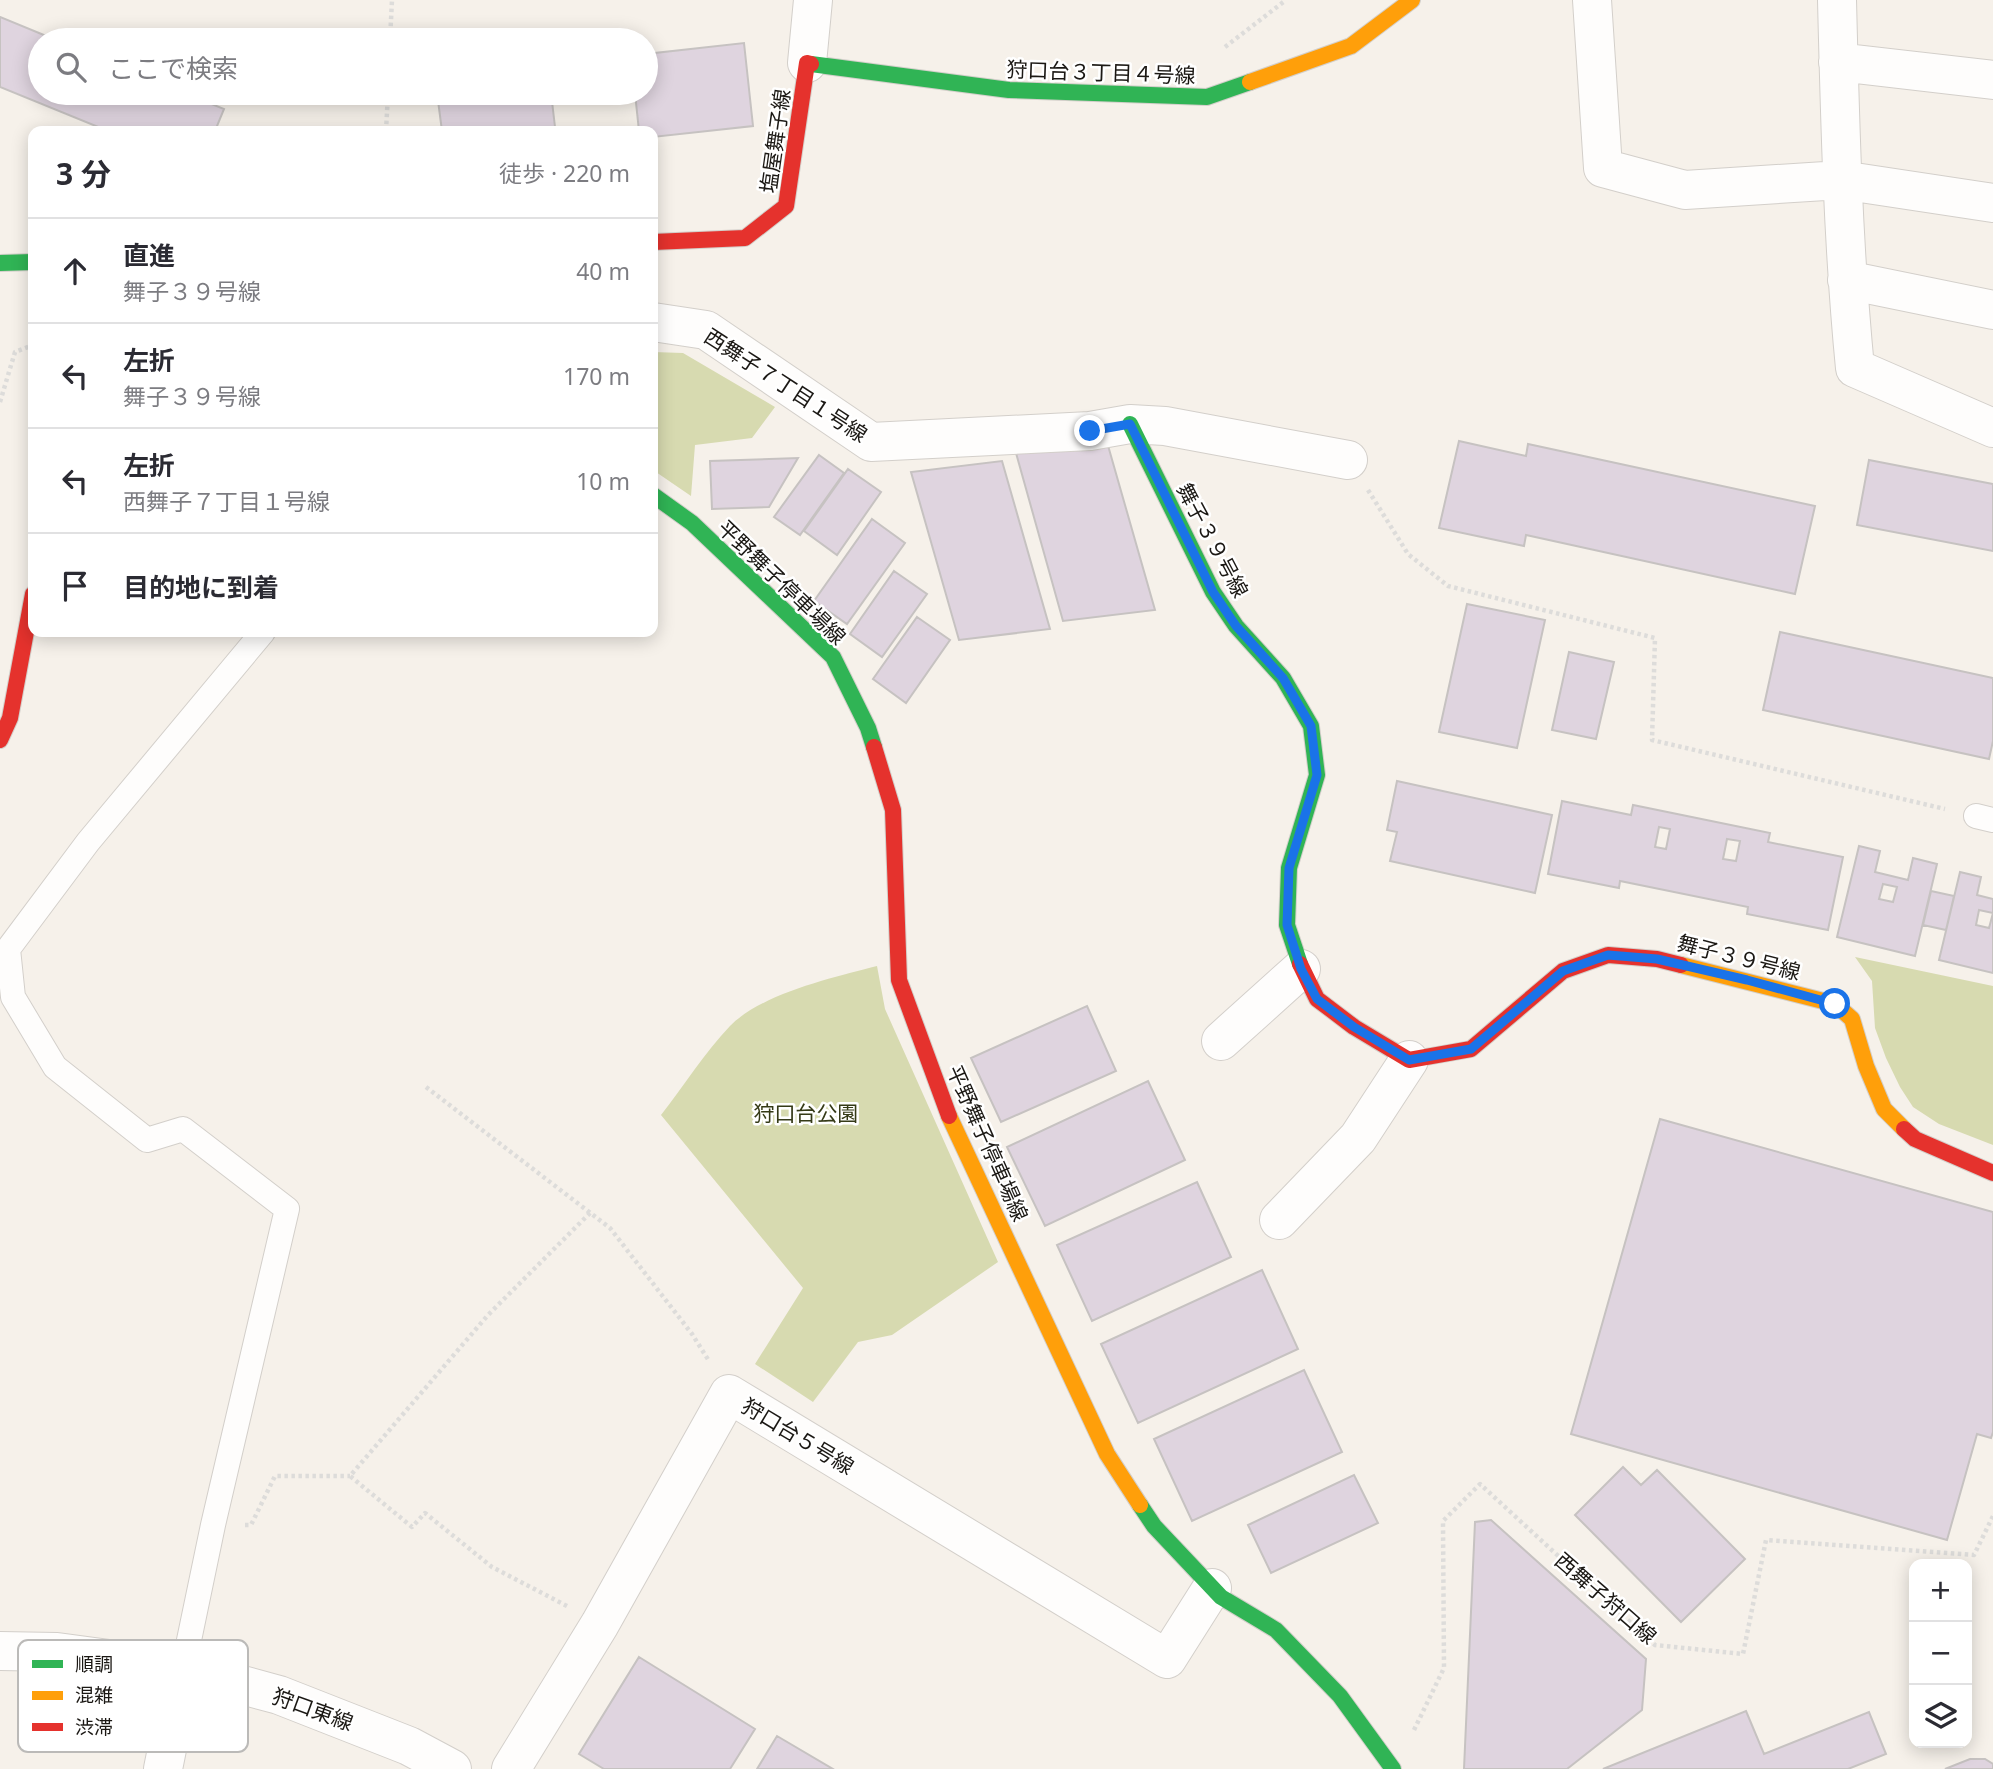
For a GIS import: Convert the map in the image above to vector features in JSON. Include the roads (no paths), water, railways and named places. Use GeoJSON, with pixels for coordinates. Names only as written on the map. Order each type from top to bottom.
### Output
{"type":"FeatureCollection","features":[{"type":"Feature","properties":{"kind":"street"},"geometry":{"type":"LineString","coordinates":[[807,63],[813,0]]}},
{"type":"Feature","properties":{"kind":"street","name":"狩口台３丁目４号線"},"geometry":{"type":"LineString","coordinates":[[807,63],[1009,90],[1208,97],[1352,46],[1412,0]]}},
{"type":"Feature","properties":{"kind":"street"},"geometry":{"type":"LineString","coordinates":[[1592,0],[1603,168],[1685,190],[1841,180],[1993,203]]}},
{"type":"Feature","properties":{"kind":"street"},"geometry":{"type":"LineString","coordinates":[[1837,0],[1841,180],[1855,368],[1993,428]]}},
{"type":"Feature","properties":{"kind":"street"},"geometry":{"type":"LineString","coordinates":[[1838,62],[1993,80]]}},
{"type":"Feature","properties":{"kind":"street","name":"塩屋舞子線"},"geometry":{"type":"LineString","coordinates":[[658,243],[745,238],[786,206],[807,63]]}},
{"type":"Feature","properties":{"kind":"street"},"geometry":{"type":"LineString","coordinates":[[0,263],[28,262]]}},
{"type":"Feature","properties":{"kind":"street"},"geometry":{"type":"LineString","coordinates":[[1847,281],[1993,310]]}},
{"type":"Feature","properties":{"kind":"street","name":"西舞子７丁目１号線"},"geometry":{"type":"LineString","coordinates":[[658,324],[706,330],[871,442],[1090,431],[1130,424],[1165,426],[1348,460]]}},
{"type":"Feature","properties":{"kind":"street","name":"舞子３９号線"},"geometry":{"type":"LineString","coordinates":[[1130,424],[1213,592],[1236,626],[1283,678],[1311,726],[1317,775],[1289,868],[1287,925],[1301,969],[1317,999],[1354,1027],[1409,1060],[1471,1049],[1563,971],[1608,955],[1657,959],[1747,980],[1835,1004],[1852,1019],[1866,1066],[1884,1110],[1915,1139],[1993,1173]]}},
{"type":"Feature","properties":{"kind":"street","name":"平野舞子停車場線"},"geometry":{"type":"LineString","coordinates":[[658,499],[692,523],[833,657],[868,729],[894,810],[899,980],[950,1118],[1107,1454],[1154,1526],[1221,1597],[1276,1630],[1340,1696],[1393,1769]]}},
{"type":"Feature","properties":{"kind":"street"},"geometry":{"type":"LineString","coordinates":[[0,740],[10,718],[28,621]]}},
{"type":"Feature","properties":{"kind":"street"},"geometry":{"type":"LineString","coordinates":[[1221,1041],[1301,969]]}},
{"type":"Feature","properties":{"kind":"street"},"geometry":{"type":"LineString","coordinates":[[1279,1220],[1357,1138],[1409,1060]]}},
{"type":"Feature","properties":{"kind":"street","name":"狩口台５号線"},"geometry":{"type":"LineString","coordinates":[[511,1769],[600,1624],[729,1394],[1167,1659],[1212,1588]]}},
{"type":"Feature","properties":{"kind":"street","name":"狩口東線"},"geometry":{"type":"LineString","coordinates":[[0,1651],[18,1651]]}},
{"type":"Feature","properties":{"kind":"street","name":"狩口東線"},"geometry":{"type":"LineString","coordinates":[[248,1687],[279,1695],[410,1746],[452,1769]]}},
{"type":"Feature","properties":{"kind":"lane"},"geometry":{"type":"LineString","coordinates":[[189,1640],[213,1525],[288,1209],[183,1129],[147,1140],[55,1067],[13,997],[8,949],[88,842],[258,637]]}},
{"type":"Feature","properties":{"kind":"park label","name":"狩口台公園"},"geometry":{"type":"Point","coordinates":[806,1113]}}]}
